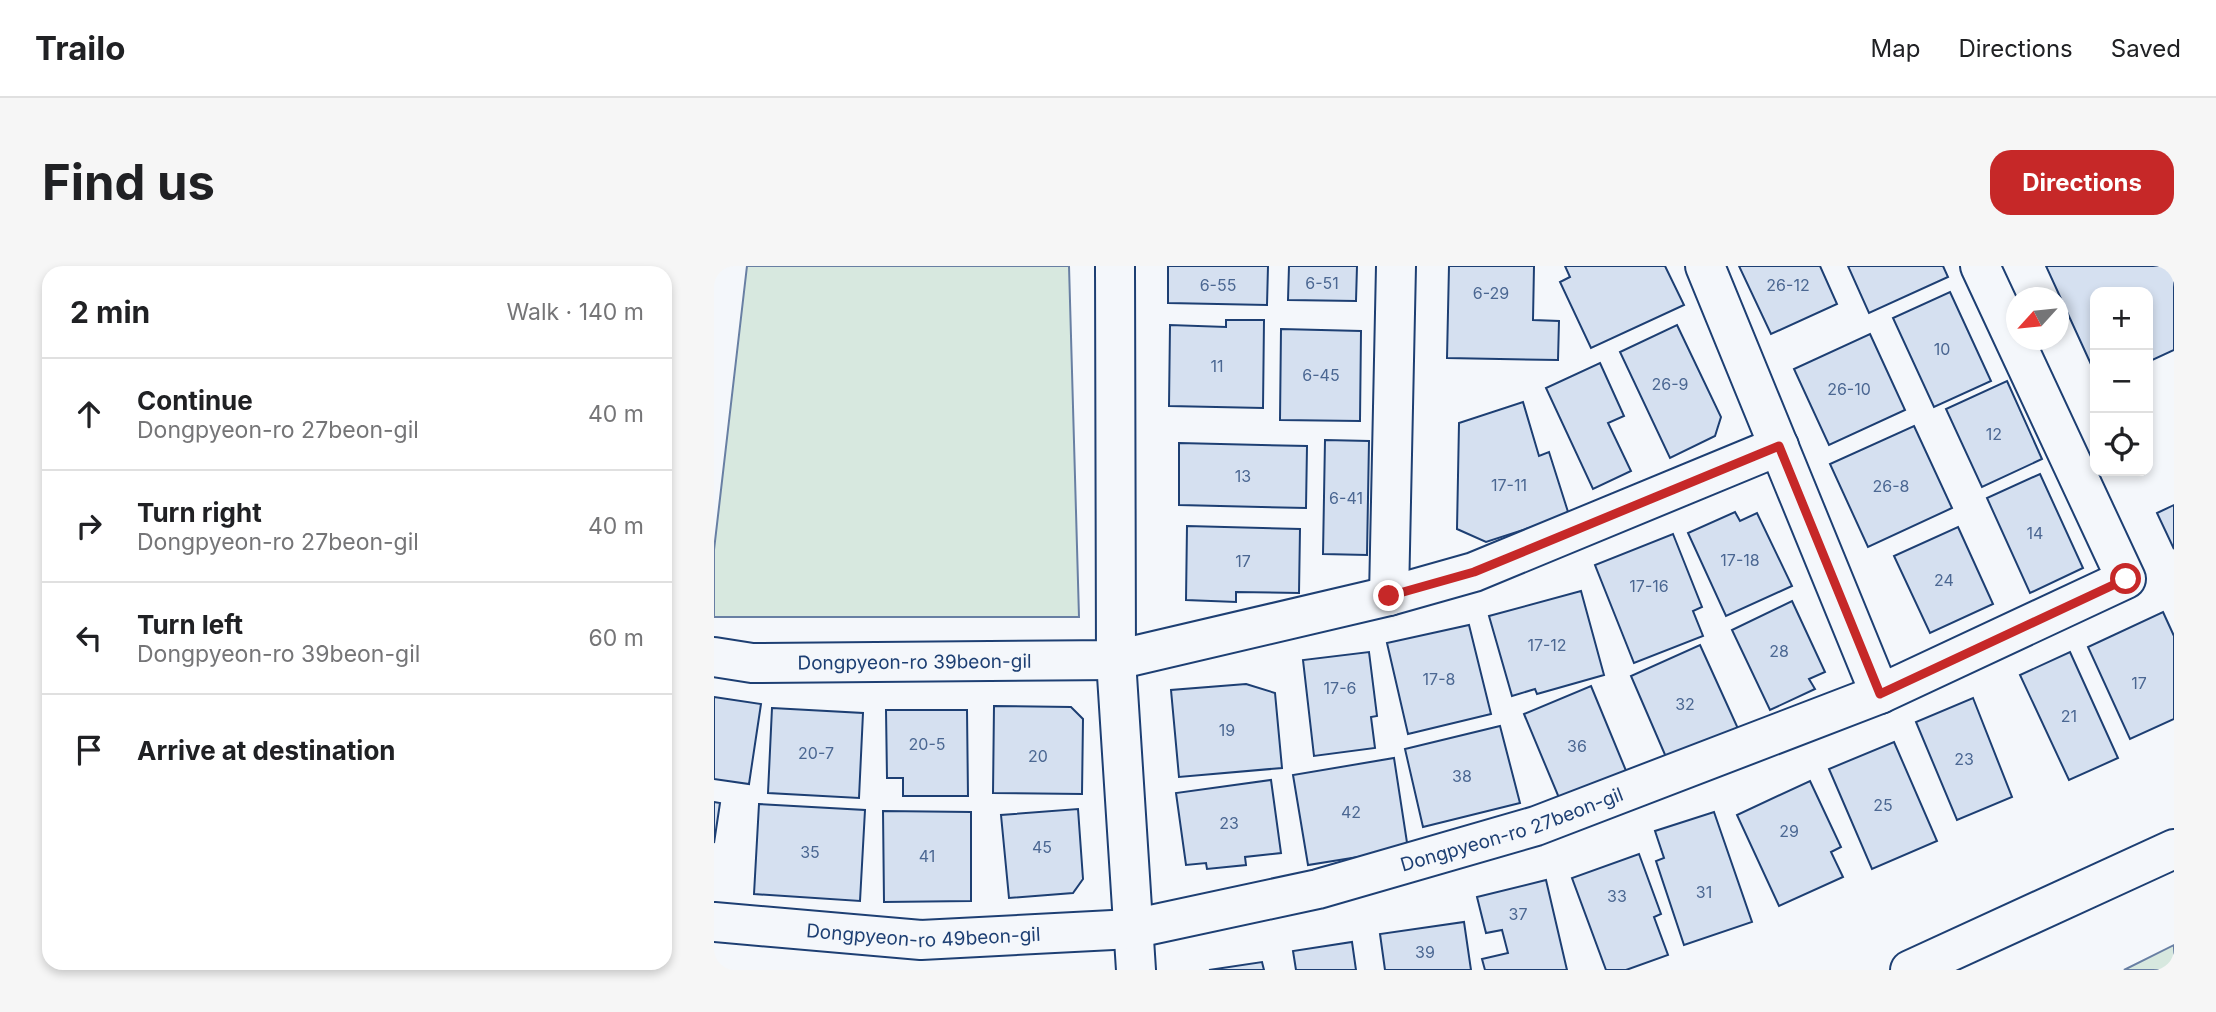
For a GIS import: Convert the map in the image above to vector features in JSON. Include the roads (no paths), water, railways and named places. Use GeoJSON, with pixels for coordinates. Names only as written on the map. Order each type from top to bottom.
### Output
{"type":"FeatureCollection","features":[{"type":"Feature","properties":{"kind":"street"},"geometry":{"type":"LineString","coordinates":[[1115,266],[1116,660],[1136,970]]}},
{"type":"Feature","properties":{"kind":"street"},"geometry":{"type":"LineString","coordinates":[[1389,596],[1396,266]]}},
{"type":"Feature","properties":{"kind":"street"},"geometry":{"type":"LineString","coordinates":[[1705,266],[1880,694]]}},
{"type":"Feature","properties":{"kind":"street","name":"Dongpyeon-ro 27beon-gil"},"geometry":{"type":"LineString","coordinates":[[1132,929],[1318,889],[1536,826],[1880,694],[2126,579],[1980,266]]}},
{"type":"Feature","properties":{"kind":"street","name":"Dongpyeon-ro 39beon-gil"},"geometry":{"type":"LineString","coordinates":[[714,657],[752,663],[1116,660],[1389,596],[1474,572],[1779,446]]}},
{"type":"Feature","properties":{"kind":"street"},"geometry":{"type":"LineString","coordinates":[[1910,970],[2174,849]]}},
{"type":"Feature","properties":{"kind":"street","name":"Dongpyeon-ro 49beon-gil"},"geometry":{"type":"LineString","coordinates":[[714,922],[921,940],[1132,929]]}}]}
